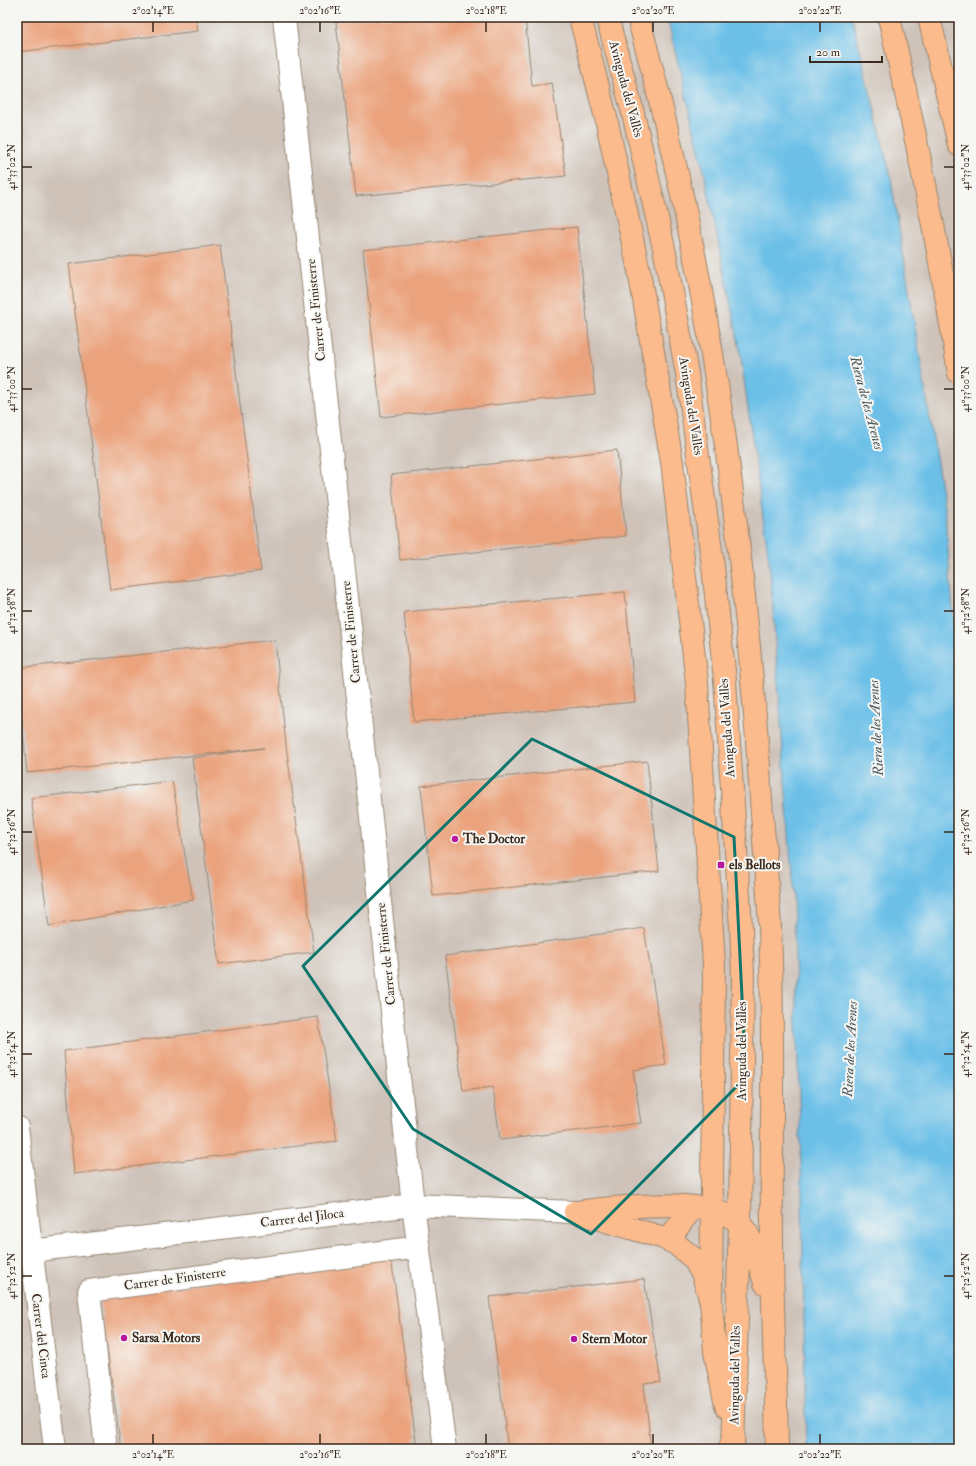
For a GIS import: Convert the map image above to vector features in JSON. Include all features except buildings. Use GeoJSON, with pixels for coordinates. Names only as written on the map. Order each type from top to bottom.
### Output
{"type":"FeatureCollection","features":[{"type":"Feature","properties":{"kind":"main road"},"geometry":{"type":"LineString","coordinates":[[580,17],[606,118],[639,271],[672,462],[697,683],[714,965],[702,1208],[715,1352],[732,1445]]}},
{"type":"Feature","properties":{"kind":"main road","name":"Avinguda del Vallès"},"geometry":{"type":"LineString","coordinates":[[607,17],[633,113],[665,253],[687,374],[712,558],[724,680],[741,928],[743,1075],[740,1224],[732,1445]]}},
{"type":"Feature","properties":{"kind":"main road"},"geometry":{"type":"LineString","coordinates":[[638,17],[670,140],[694,246],[728,453],[740,551],[752,673],[770,924],[777,1449]]}},
{"type":"Feature","properties":{"kind":"main road"},"geometry":{"type":"LineString","coordinates":[[889,17],[926,180],[945,281],[959,373]]}},
{"type":"Feature","properties":{"kind":"main road"},"geometry":{"type":"LineString","coordinates":[[929,17],[959,145]]}},
{"type":"Feature","properties":{"kind":"main road"},"geometry":{"type":"LineString","coordinates":[[576,1212],[638,1206],[702,1208],[740,1224],[755,1246],[774,1309]]}},
{"type":"Feature","properties":{"kind":"main road"},"geometry":{"type":"LineString","coordinates":[[668,1240],[702,1208]]}},
{"type":"Feature","properties":{"kind":"main road"},"geometry":{"type":"LineString","coordinates":[[576,1212],[668,1240],[676,1244],[693,1258],[703,1275],[711,1302]]}},
{"type":"Feature","properties":{"kind":"street","name":"Carrer de Finisterre"},"geometry":{"type":"LineString","coordinates":[[284,17],[413,1205],[445,1449]]}},
{"type":"Feature","properties":{"kind":"street","name":"Carrer del Cinca"},"geometry":{"type":"LineString","coordinates":[[17,1127],[30,1251],[55,1449]]}},
{"type":"Feature","properties":{"kind":"street","name":"Carrer del Jiloca"},"geometry":{"type":"LineString","coordinates":[[30,1251],[413,1205],[576,1212]]}},
{"type":"Feature","properties":{"kind":"street","name":"Carrer de Finisterre"},"geometry":{"type":"LineString","coordinates":[[106,1449],[89,1290],[419,1247]]}},
{"type":"Feature","properties":{"kind":"highlighted area"},"geometry":{"type":"Polygon","coordinates":[[[532,739],[734,837],[746,1077],[591,1234],[413,1129],[303,966],[532,739]]]}},
{"type":"Feature","properties":{"kind":"shaded area"},"geometry":{"type":"Polygon","coordinates":[[[17,17],[667,17],[704,171],[740,350],[770,569],[793,891],[802,1200],[806,1449],[17,1449],[17,17]]]}},
{"type":"Feature","properties":{"kind":"shaded area"},"geometry":{"type":"Polygon","coordinates":[[[852,17],[959,17],[959,686],[945,512],[890,173],[852,17]]]}},
{"type":"Feature","properties":{"kind":"water","name":"Riera de les Arenes"},"geometry":{"type":"Polygon","coordinates":[[[667,17],[852,17],[890,173],[945,512],[959,686],[959,1449],[806,1449],[802,1200],[793,891],[770,569],[740,350],[704,171],[667,17]]]}},
{"type":"Feature","properties":{"kind":"place","name":"The Doctor"},"geometry":{"type":"Point","coordinates":[455,839]}},
{"type":"Feature","properties":{"kind":"place","name":"els Bellots"},"geometry":{"type":"Point","coordinates":[721,865]}},
{"type":"Feature","properties":{"kind":"place","name":"Sarsa Motors"},"geometry":{"type":"Point","coordinates":[124,1338]}},
{"type":"Feature","properties":{"kind":"place","name":"Stern Motor"},"geometry":{"type":"Point","coordinates":[574,1339]}}]}
